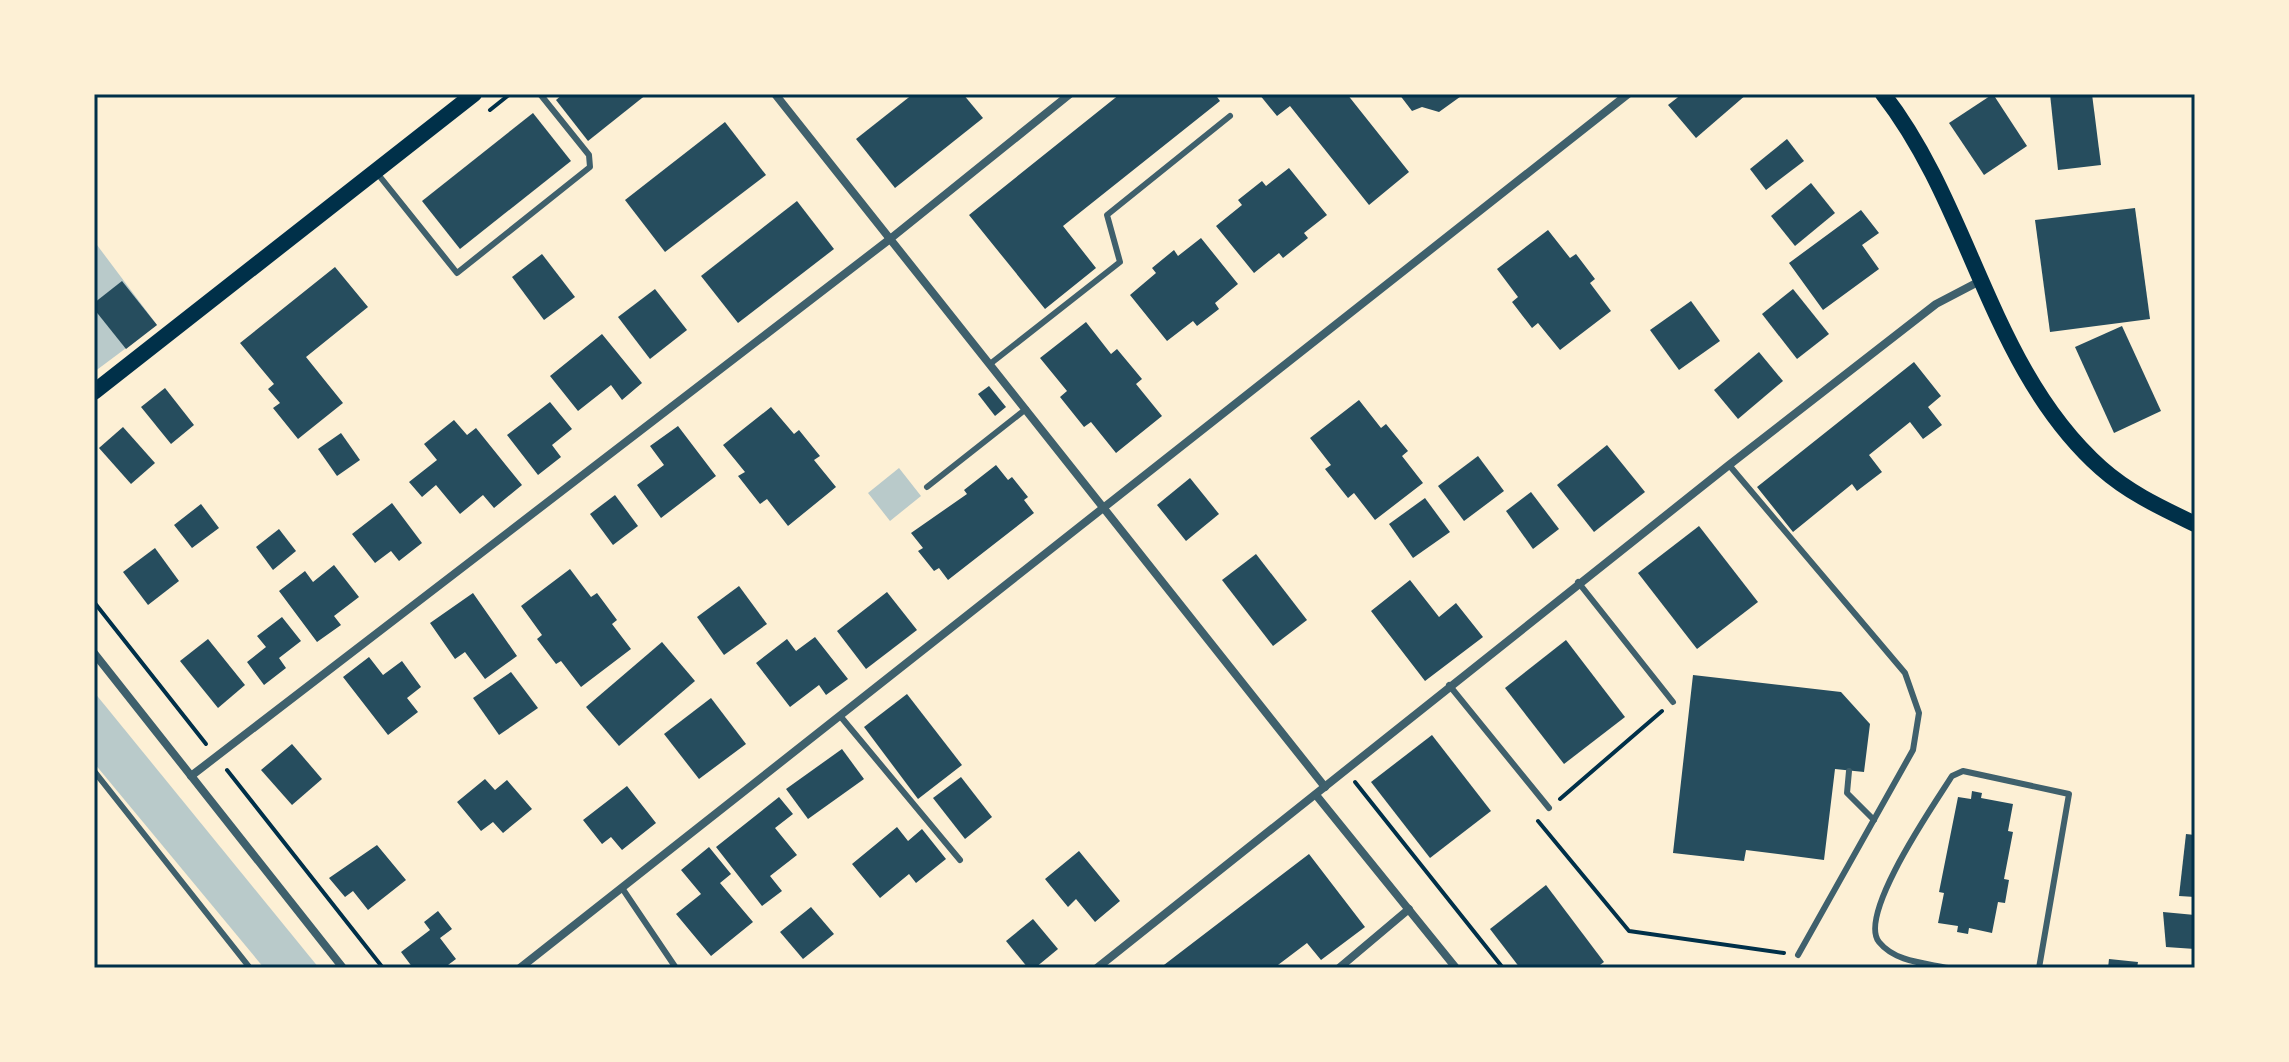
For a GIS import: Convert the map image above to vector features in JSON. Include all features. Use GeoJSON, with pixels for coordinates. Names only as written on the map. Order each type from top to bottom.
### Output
{"type":"FeatureCollection","features":[{"type":"Feature","properties":{"kind":"main road"},"geometry":{"type":"LineString","coordinates":[[94,392],[474,94]]}},
{"type":"Feature","properties":{"kind":"main road"},"geometry":{"type":"LineString","coordinates":[[1883,94],[1928,163],[2023,365],[2060,422],[2111,475],[2144,500],[2195,524]]}},
{"type":"Feature","properties":{"kind":"street"},"geometry":{"type":"LineString","coordinates":[[775,94],[1325,787]]}},
{"type":"Feature","properties":{"kind":"street"},"geometry":{"type":"LineString","coordinates":[[191,776],[890,239],[1070,94]]}},
{"type":"Feature","properties":{"kind":"street"},"geometry":{"type":"LineString","coordinates":[[520,968],[1106,509],[1628,94]]}},
{"type":"Feature","properties":{"kind":"street"},"geometry":{"type":"LineString","coordinates":[[1097,968],[1578,582],[1936,304],[1981,280]]}},
{"type":"Feature","properties":{"kind":"street"},"geometry":{"type":"LineString","coordinates":[[94,653],[343,968]]}},
{"type":"Feature","properties":{"kind":"street"},"geometry":{"type":"LineString","coordinates":[[1316,795],[1456,968]]}},
{"type":"Feature","properties":{"kind":"street"},"geometry":{"type":"LineString","coordinates":[[1339,968],[1409,909]]}},
{"type":"Feature","properties":{"kind":"lane"},"geometry":{"type":"LineString","coordinates":[[376,171],[457,273],[590,167],[589,155],[540,94]]}},
{"type":"Feature","properties":{"kind":"lane"},"geometry":{"type":"LineString","coordinates":[[990,364],[1120,262],[1107,215],[1230,116]]}},
{"type":"Feature","properties":{"kind":"lane"},"geometry":{"type":"LineString","coordinates":[[927,487],[1026,409]]}},
{"type":"Feature","properties":{"kind":"lane"},"geometry":{"type":"LineString","coordinates":[[1729,465],[1905,673],[1916,696],[1919,732],[1903,775],[1798,955]]}},
{"type":"Feature","properties":{"kind":"lane"},"geometry":{"type":"LineString","coordinates":[[1578,582],[1673,702]]}},
{"type":"Feature","properties":{"kind":"lane"},"geometry":{"type":"LineString","coordinates":[[1449,685],[1549,808]]}},
{"type":"Feature","properties":{"kind":"lane"},"geometry":{"type":"LineString","coordinates":[[841,717],[960,860]]}},
{"type":"Feature","properties":{"kind":"lane"},"geometry":{"type":"LineString","coordinates":[[94,771],[250,968]]}},
{"type":"Feature","properties":{"kind":"lane"},"geometry":{"type":"LineString","coordinates":[[1849,771],[1847,793],[1874,820]]}},
{"type":"Feature","properties":{"kind":"lane"},"geometry":{"type":"LineString","coordinates":[[1948,968],[1898,956],[1880,943],[1875,927],[1888,884],[1952,776],[1963,771],[2069,794],[2039,968]]}},
{"type":"Feature","properties":{"kind":"lane"},"geometry":{"type":"LineString","coordinates":[[622,888],[676,968]]}},
{"type":"Feature","properties":{"kind":"path"},"geometry":{"type":"LineString","coordinates":[[94,602],[383,968]]}},
{"type":"Feature","properties":{"kind":"path"},"geometry":{"type":"LineString","coordinates":[[1673,702],[1537,819],[1629,931],[1798,955]]}},
{"type":"Feature","properties":{"kind":"path"},"geometry":{"type":"LineString","coordinates":[[1346,771],[1503,968]]}},
{"type":"Feature","properties":{"kind":"shaded area"},"geometry":{"type":"Polygon","coordinates":[[[94,241],[157,325],[94,372],[94,241]]]}},
{"type":"Feature","properties":{"kind":"shaded area"},"geometry":{"type":"Polygon","coordinates":[[[899,468],[921,496],[890,521],[868,493],[899,468]]]}},
{"type":"Feature","properties":{"kind":"shaded area"},"geometry":{"type":"Polygon","coordinates":[[[94,692],[319,968],[264,968],[94,763],[94,692]]]}},
{"type":"Feature","properties":{"kind":"building"},"geometry":{"type":"Polygon","coordinates":[[[563,94],[647,94],[588,141],[556,100],[563,94]]]}},
{"type":"Feature","properties":{"kind":"building"},"geometry":{"type":"Polygon","coordinates":[[[913,94],[963,94],[983,118],[895,188],[856,139],[913,94]]]}},
{"type":"Feature","properties":{"kind":"building"},"geometry":{"type":"Polygon","coordinates":[[[1120,94],[1215,94],[1220,101],[1063,226],[1096,268],[1045,309],[969,215],[1120,94]]]}},
{"type":"Feature","properties":{"kind":"building"},"geometry":{"type":"Polygon","coordinates":[[[1259,94],[1347,94],[1409,172],[1369,205],[1290,106],[1277,116],[1259,94]]]}},
{"type":"Feature","properties":{"kind":"building"},"geometry":{"type":"Polygon","coordinates":[[[1399,94],[1464,94],[1439,112],[1422,107],[1412,111],[1399,94]]]}},
{"type":"Feature","properties":{"kind":"building"},"geometry":{"type":"Polygon","coordinates":[[[1682,94],[1747,94],[1696,138],[1668,105],[1682,94]]]}},
{"type":"Feature","properties":{"kind":"building"},"geometry":{"type":"Polygon","coordinates":[[[1993,94],[2027,146],[1984,175],[1949,123],[1993,94]]]}},
{"type":"Feature","properties":{"kind":"building"},"geometry":{"type":"Polygon","coordinates":[[[2050,94],[2092,94],[2101,165],[2058,170],[2050,94]]]}},
{"type":"Feature","properties":{"kind":"building"},"geometry":{"type":"Polygon","coordinates":[[[533,113],[571,161],[460,249],[422,201],[533,113]]]}},
{"type":"Feature","properties":{"kind":"building"},"geometry":{"type":"Polygon","coordinates":[[[725,122],[766,175],[665,252],[625,200],[725,122]]]}},
{"type":"Feature","properties":{"kind":"building"},"geometry":{"type":"Polygon","coordinates":[[[1787,139],[1804,161],[1766,190],[1750,169],[1787,139]]]}},
{"type":"Feature","properties":{"kind":"building"},"geometry":{"type":"Polygon","coordinates":[[[1289,168],[1327,215],[1304,233],[1308,238],[1283,258],[1279,253],[1254,273],[1216,226],[1242,205],[1238,200],[1262,181],[1266,186],[1289,168]]]}},
{"type":"Feature","properties":{"kind":"building"},"geometry":{"type":"Polygon","coordinates":[[[1811,183],[1835,213],[1795,246],[1771,216],[1811,183]]]}},
{"type":"Feature","properties":{"kind":"building"},"geometry":{"type":"Polygon","coordinates":[[[797,201],[834,249],[738,323],[701,276],[797,201]]]}},
{"type":"Feature","properties":{"kind":"building"},"geometry":{"type":"Polygon","coordinates":[[[2135,208],[2150,319],[2050,332],[2035,220],[2135,208]]]}},
{"type":"Feature","properties":{"kind":"building"},"geometry":{"type":"Polygon","coordinates":[[[1861,210],[1879,233],[1862,245],[1879,269],[1823,310],[1789,263],[1861,210]]]}},
{"type":"Feature","properties":{"kind":"building"},"geometry":{"type":"Polygon","coordinates":[[[1548,230],[1570,258],[1576,254],[1595,279],[1590,283],[1611,311],[1560,350],[1538,323],[1532,328],[1512,302],[1518,297],[1497,269],[1548,230]]]}},
{"type":"Feature","properties":{"kind":"building"},"geometry":{"type":"Polygon","coordinates":[[[1201,238],[1238,284],[1215,303],[1219,309],[1197,326],[1193,321],[1167,341],[1130,295],[1156,273],[1152,268],[1174,250],[1178,256],[1201,238]]]}},
{"type":"Feature","properties":{"kind":"building"},"geometry":{"type":"Polygon","coordinates":[[[542,254],[575,297],[544,320],[512,277],[542,254]]]}},
{"type":"Feature","properties":{"kind":"building"},"geometry":{"type":"Polygon","coordinates":[[[335,267],[368,307],[306,357],[343,403],[298,439],[273,408],[280,403],[268,389],[274,384],[240,343],[335,267]]]}},
{"type":"Feature","properties":{"kind":"building"},"geometry":{"type":"Polygon","coordinates":[[[122,281],[157,325],[126,349],[94,309],[94,303],[122,281]]]}},
{"type":"Feature","properties":{"kind":"building"},"geometry":{"type":"Polygon","coordinates":[[[655,289],[687,330],[650,359],[618,317],[655,289]]]}},
{"type":"Feature","properties":{"kind":"building"},"geometry":{"type":"Polygon","coordinates":[[[1793,289],[1829,334],[1797,359],[1762,314],[1793,289]]]}},
{"type":"Feature","properties":{"kind":"building"},"geometry":{"type":"Polygon","coordinates":[[[1691,301],[1720,341],[1679,370],[1650,330],[1691,301]]]}},
{"type":"Feature","properties":{"kind":"building"},"geometry":{"type":"Polygon","coordinates":[[[1086,322],[1111,354],[1117,349],[1142,379],[1136,384],[1162,416],[1116,453],[1091,422],[1084,427],[1060,397],[1067,391],[1040,358],[1086,322]]]}},
{"type":"Feature","properties":{"kind":"building"},"geometry":{"type":"Polygon","coordinates":[[[2122,326],[2161,411],[2114,433],[2075,347],[2122,326]]]}},
{"type":"Feature","properties":{"kind":"building"},"geometry":{"type":"Polygon","coordinates":[[[602,334],[642,383],[622,400],[611,385],[578,411],[550,376],[602,334]]]}},
{"type":"Feature","properties":{"kind":"building"},"geometry":{"type":"Polygon","coordinates":[[[1759,352],[1783,381],[1738,419],[1714,390],[1759,352]]]}},
{"type":"Feature","properties":{"kind":"building"},"geometry":{"type":"Polygon","coordinates":[[[1914,362],[1941,396],[1928,407],[1942,425],[1923,439],[1910,422],[1869,455],[1882,472],[1857,491],[1852,484],[1793,532],[1757,487],[1914,362]]]}},
{"type":"Feature","properties":{"kind":"building"},"geometry":{"type":"Polygon","coordinates":[[[989,386],[1006,407],[995,416],[978,394],[989,386]]]}},
{"type":"Feature","properties":{"kind":"building"},"geometry":{"type":"Polygon","coordinates":[[[165,388],[194,425],[171,444],[141,407],[165,388]]]}},
{"type":"Feature","properties":{"kind":"building"},"geometry":{"type":"Polygon","coordinates":[[[1359,400],[1381,428],[1386,424],[1408,451],[1402,456],[1423,483],[1375,520],[1354,493],[1348,498],[1325,469],[1331,465],[1310,438],[1359,400]]]}},
{"type":"Feature","properties":{"kind":"building"},"geometry":{"type":"Polygon","coordinates":[[[550,402],[572,429],[552,445],[561,457],[538,475],[507,435],[550,402]]]}},
{"type":"Feature","properties":{"kind":"building"},"geometry":{"type":"Polygon","coordinates":[[[771,407],[794,434],[799,430],[820,456],[814,460],[836,487],[788,526],[767,499],[760,504],[738,476],[745,472],[723,445],[771,407]]]}},
{"type":"Feature","properties":{"kind":"building"},"geometry":{"type":"Polygon","coordinates":[[[454,420],[467,435],[476,428],[522,485],[494,508],[483,495],[460,514],[436,485],[422,497],[409,482],[437,460],[424,444],[454,420]]]}},
{"type":"Feature","properties":{"kind":"building"},"geometry":{"type":"Polygon","coordinates":[[[678,426],[716,476],[661,518],[637,485],[664,465],[650,446],[678,426]]]}},
{"type":"Feature","properties":{"kind":"building"},"geometry":{"type":"Polygon","coordinates":[[[123,427],[155,463],[131,484],[99,448],[123,427]]]}},
{"type":"Feature","properties":{"kind":"building"},"geometry":{"type":"Polygon","coordinates":[[[341,433],[360,460],[337,476],[318,449],[341,433]]]}},
{"type":"Feature","properties":{"kind":"building"},"geometry":{"type":"Polygon","coordinates":[[[1607,445],[1645,492],[1594,532],[1557,485],[1607,445]]]}},
{"type":"Feature","properties":{"kind":"building"},"geometry":{"type":"Polygon","coordinates":[[[1478,456],[1504,491],[1464,521],[1438,486],[1478,456]]]}},
{"type":"Feature","properties":{"kind":"building"},"geometry":{"type":"Polygon","coordinates":[[[996,465],[1008,480],[1012,477],[1028,497],[1024,500],[1034,513],[948,580],[939,568],[934,571],[918,551],[923,548],[911,533],[967,494],[964,490],[996,465]]]}},
{"type":"Feature","properties":{"kind":"building"},"geometry":{"type":"Polygon","coordinates":[[[1190,478],[1219,514],[1186,541],[1157,505],[1190,478]]]}},
{"type":"Feature","properties":{"kind":"building"},"geometry":{"type":"Polygon","coordinates":[[[1531,492],[1559,529],[1533,549],[1506,511],[1531,492]]]}},
{"type":"Feature","properties":{"kind":"building"},"geometry":{"type":"Polygon","coordinates":[[[615,495],[638,526],[613,545],[590,514],[615,495]]]}},
{"type":"Feature","properties":{"kind":"building"},"geometry":{"type":"Polygon","coordinates":[[[1425,498],[1450,532],[1413,558],[1389,524],[1425,498]]]}},
{"type":"Feature","properties":{"kind":"building"},"geometry":{"type":"Polygon","coordinates":[[[392,503],[422,543],[399,561],[391,551],[375,563],[352,534],[392,503]]]}},
{"type":"Feature","properties":{"kind":"building"},"geometry":{"type":"Polygon","coordinates":[[[201,504],[219,528],[192,548],[174,525],[201,504]]]}},
{"type":"Feature","properties":{"kind":"building"},"geometry":{"type":"Polygon","coordinates":[[[1699,526],[1758,602],[1697,649],[1638,573],[1699,526]]]}},
{"type":"Feature","properties":{"kind":"building"},"geometry":{"type":"Polygon","coordinates":[[[279,529],[296,551],[273,570],[256,547],[279,529]]]}},
{"type":"Feature","properties":{"kind":"building"},"geometry":{"type":"Polygon","coordinates":[[[155,548],[179,581],[148,605],[123,572],[155,548]]]}},
{"type":"Feature","properties":{"kind":"building"},"geometry":{"type":"Polygon","coordinates":[[[1256,554],[1307,620],[1273,646],[1222,580],[1256,554]]]}},
{"type":"Feature","properties":{"kind":"building"},"geometry":{"type":"Polygon","coordinates":[[[334,565],[359,597],[334,616],[341,625],[317,642],[279,591],[305,571],[313,582],[334,565]]]}},
{"type":"Feature","properties":{"kind":"building"},"geometry":{"type":"Polygon","coordinates":[[[570,569],[591,597],[597,593],[617,620],[612,624],[631,649],[581,687],[561,661],[556,664],[537,639],[542,635],[521,606],[570,569]]]}},
{"type":"Feature","properties":{"kind":"building"},"geometry":{"type":"Polygon","coordinates":[[[1410,580],[1439,617],[1456,603],[1483,637],[1425,681],[1371,611],[1410,580]]]}},
{"type":"Feature","properties":{"kind":"building"},"geometry":{"type":"Polygon","coordinates":[[[739,586],[767,624],[724,655],[697,617],[739,586]]]}},
{"type":"Feature","properties":{"kind":"building"},"geometry":{"type":"Polygon","coordinates":[[[887,592],[917,630],[866,669],[837,631],[887,592]]]}},
{"type":"Feature","properties":{"kind":"building"},"geometry":{"type":"Polygon","coordinates":[[[473,593],[517,656],[485,679],[465,652],[455,659],[430,623],[473,593]]]}},
{"type":"Feature","properties":{"kind":"building"},"geometry":{"type":"Polygon","coordinates":[[[282,617],[301,641],[279,658],[286,668],[264,685],[247,662],[266,647],[257,636],[282,617]]]}},
{"type":"Feature","properties":{"kind":"building"},"geometry":{"type":"Polygon","coordinates":[[[815,637],[848,679],[826,695],[819,685],[790,707],[756,663],[787,639],[796,651],[815,637]]]}},
{"type":"Feature","properties":{"kind":"building"},"geometry":{"type":"Polygon","coordinates":[[[208,639],[245,685],[218,708],[180,661],[208,639]]]}},
{"type":"Feature","properties":{"kind":"building"},"geometry":{"type":"Polygon","coordinates":[[[1566,640],[1625,717],[1564,764],[1505,688],[1566,640]]]}},
{"type":"Feature","properties":{"kind":"building"},"geometry":{"type":"Polygon","coordinates":[[[662,642],[695,681],[619,746],[586,707],[662,642]]]}},
{"type":"Feature","properties":{"kind":"building"},"geometry":{"type":"Polygon","coordinates":[[[369,657],[383,675],[402,661],[421,687],[407,698],[418,712],[388,735],[343,677],[369,657]]]}},
{"type":"Feature","properties":{"kind":"building"},"geometry":{"type":"Polygon","coordinates":[[[511,672],[538,708],[499,735],[473,698],[511,672]]]}},
{"type":"Feature","properties":{"kind":"building"},"geometry":{"type":"Polygon","coordinates":[[[1693,675],[1841,692],[1870,724],[1864,772],[1835,769],[1824,860],[1746,850],[1744,861],[1673,853],[1693,675]]]}},
{"type":"Feature","properties":{"kind":"building"},"geometry":{"type":"Polygon","coordinates":[[[907,694],[962,765],[918,799],[864,727],[907,694]]]}},
{"type":"Feature","properties":{"kind":"building"},"geometry":{"type":"Polygon","coordinates":[[[711,698],[746,744],[699,779],[664,734],[711,698]]]}},
{"type":"Feature","properties":{"kind":"building"},"geometry":{"type":"Polygon","coordinates":[[[1432,735],[1491,811],[1430,858],[1371,782],[1432,735]]]}},
{"type":"Feature","properties":{"kind":"building"},"geometry":{"type":"Polygon","coordinates":[[[292,744],[322,779],[292,805],[261,770],[292,744]]]}},
{"type":"Feature","properties":{"kind":"building"},"geometry":{"type":"Polygon","coordinates":[[[842,749],[864,779],[808,819],[786,789],[842,749]]]}},
{"type":"Feature","properties":{"kind":"building"},"geometry":{"type":"Polygon","coordinates":[[[961,777],[992,817],[965,839],[933,798],[961,777]]]}},
{"type":"Feature","properties":{"kind":"building"},"geometry":{"type":"Polygon","coordinates":[[[485,779],[495,790],[507,780],[532,809],[503,833],[493,822],[481,831],[457,802],[485,779]]]}},
{"type":"Feature","properties":{"kind":"building"},"geometry":{"type":"Polygon","coordinates":[[[627,786],[656,823],[622,850],[611,837],[602,844],[583,820],[627,786]]]}},
{"type":"Feature","properties":{"kind":"building"},"geometry":{"type":"Polygon","coordinates":[[[1972,791],[1982,793],[1981,798],[2013,804],[2008,831],[2013,832],[2004,879],[2009,880],[2005,903],[1998,902],[1992,933],[1969,928],[1968,934],[1957,932],[1958,926],[1938,923],[1944,893],[1939,892],[1958,797],[1971,799],[1972,791]]]}},
{"type":"Feature","properties":{"kind":"building"},"geometry":{"type":"Polygon","coordinates":[[[779,797],[793,814],[775,828],[797,855],[770,876],[782,891],[762,906],[716,847],[779,797]]]}},
{"type":"Feature","properties":{"kind":"building"},"geometry":{"type":"Polygon","coordinates":[[[897,827],[908,841],[922,829],[946,859],[916,883],[909,874],[880,898],[852,864],[897,827]]]}},
{"type":"Feature","properties":{"kind":"building"},"geometry":{"type":"Polygon","coordinates":[[[2186,834],[2195,835],[2195,897],[2179,896],[2186,834]]]}},
{"type":"Feature","properties":{"kind":"building"},"geometry":{"type":"Polygon","coordinates":[[[377,845],[406,880],[368,910],[353,891],[345,897],[329,878],[377,845]]]}},
{"type":"Feature","properties":{"kind":"building"},"geometry":{"type":"Polygon","coordinates":[[[709,847],[731,874],[720,883],[753,922],[711,956],[676,914],[701,894],[681,870],[709,847]]]}},
{"type":"Feature","properties":{"kind":"building"},"geometry":{"type":"Polygon","coordinates":[[[1079,851],[1120,901],[1095,922],[1076,899],[1068,907],[1045,879],[1079,851]]]}},
{"type":"Feature","properties":{"kind":"building"},"geometry":{"type":"Polygon","coordinates":[[[1309,854],[1365,927],[1321,960],[1307,943],[1274,968],[1160,968],[1309,854]]]}},
{"type":"Feature","properties":{"kind":"building"},"geometry":{"type":"Polygon","coordinates":[[[1546,885],[1604,962],[1596,968],[1520,968],[1490,929],[1546,885]]]}},
{"type":"Feature","properties":{"kind":"building"},"geometry":{"type":"Polygon","coordinates":[[[811,907],[834,934],[803,959],[780,932],[811,907]]]}},
{"type":"Feature","properties":{"kind":"building"},"geometry":{"type":"Polygon","coordinates":[[[438,911],[452,929],[440,938],[456,959],[444,968],[413,968],[401,952],[430,930],[424,922],[438,911]]]}},
{"type":"Feature","properties":{"kind":"building"},"geometry":{"type":"Polygon","coordinates":[[[2163,912],[2195,915],[2195,949],[2166,947],[2163,912]]]}},
{"type":"Feature","properties":{"kind":"building"},"geometry":{"type":"Polygon","coordinates":[[[1033,919],[1058,949],[1035,968],[1028,968],[1006,941],[1033,919]]]}},
{"type":"Feature","properties":{"kind":"building"},"geometry":{"type":"Polygon","coordinates":[[[2109,959],[2138,962],[2137,968],[2108,968],[2109,959]]]}}]}
